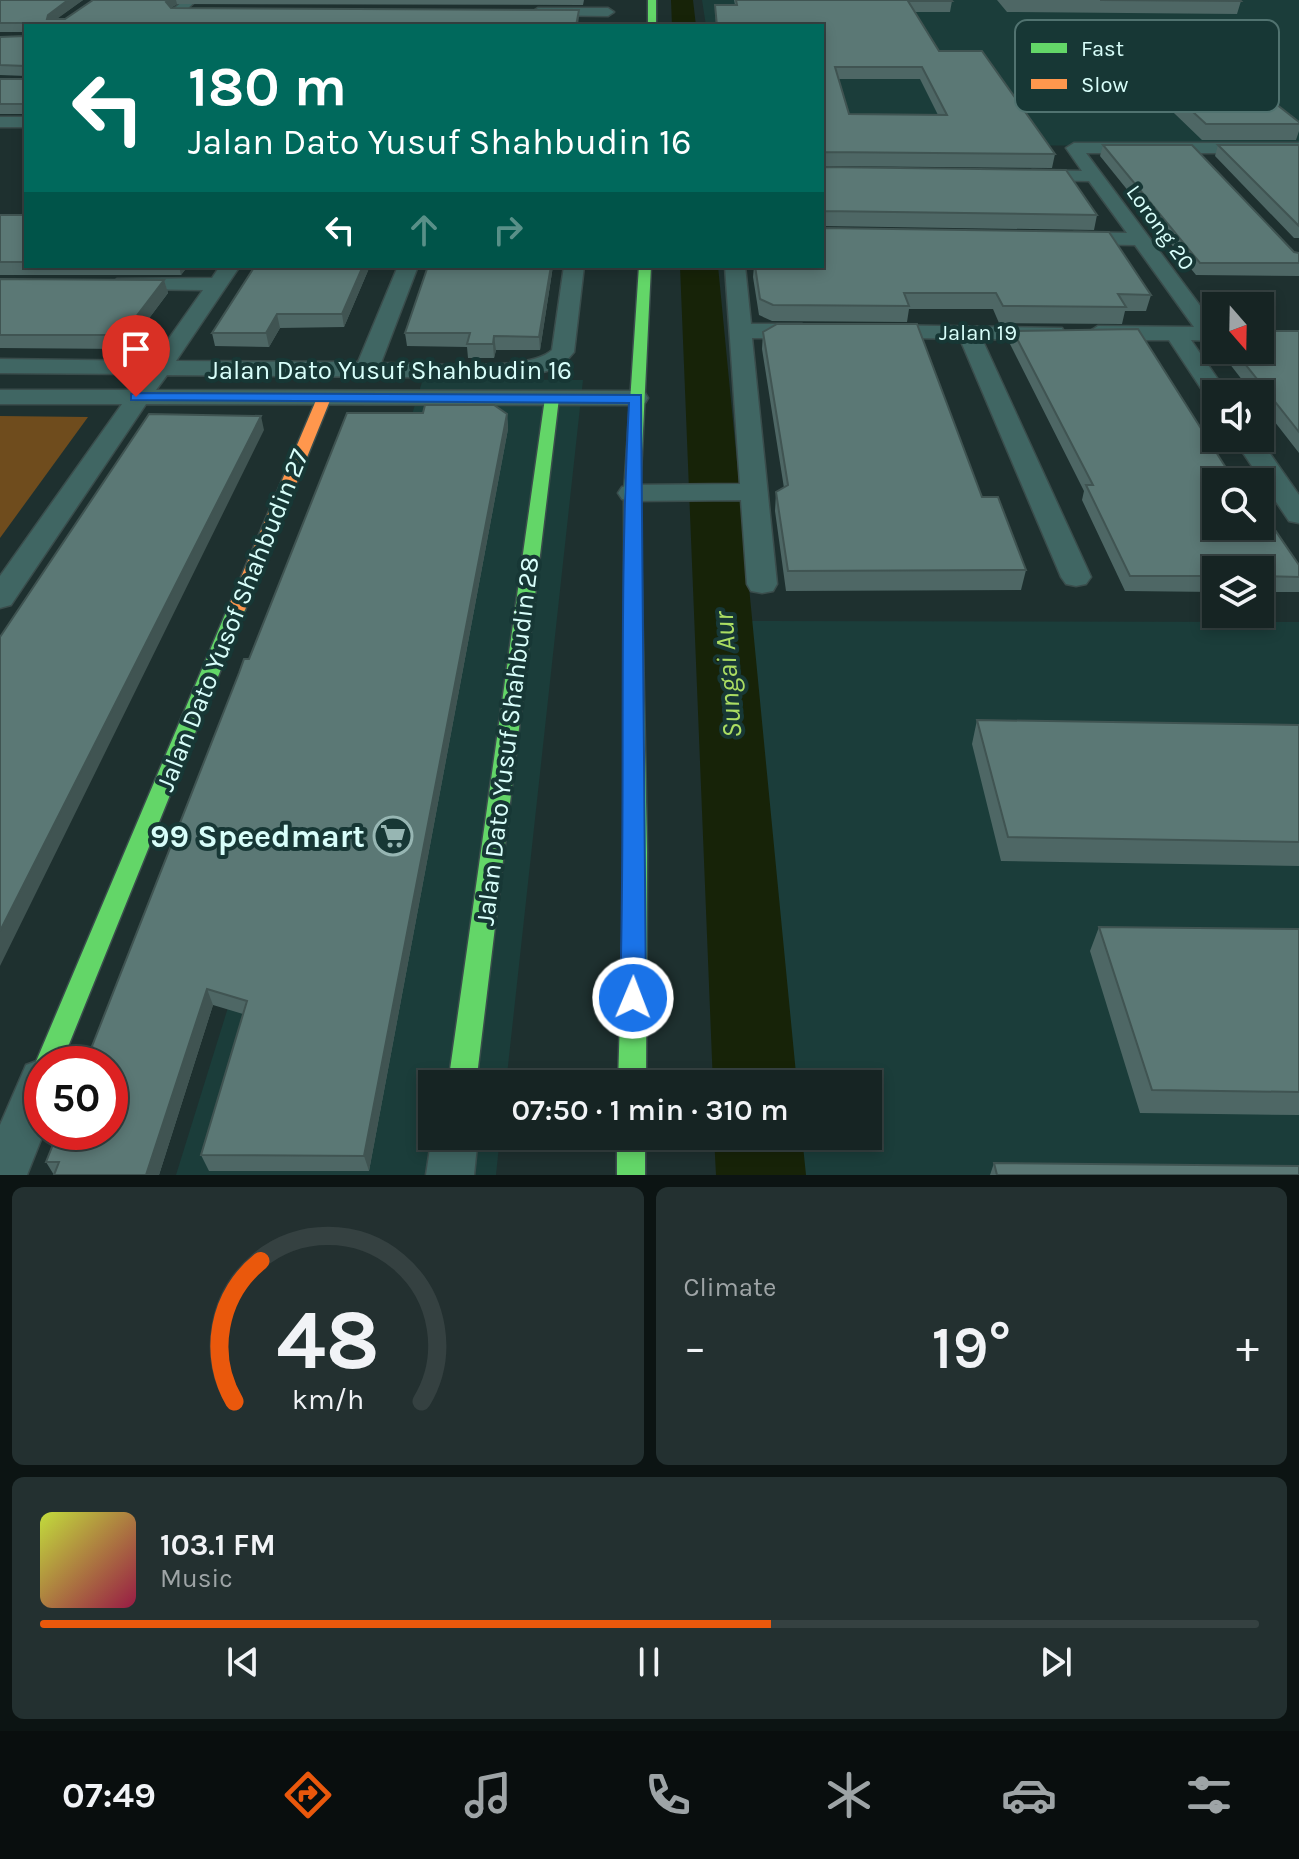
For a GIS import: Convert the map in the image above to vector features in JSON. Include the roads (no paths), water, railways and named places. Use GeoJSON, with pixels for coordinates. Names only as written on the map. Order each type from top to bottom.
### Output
{"type":"FeatureCollection","features":[{"type":"Feature","properties":{"kind":"street"},"geometry":{"type":"LineString","coordinates":[[652,0],[652,24]]}},
{"type":"Feature","properties":{"kind":"street"},"geometry":{"type":"LineString","coordinates":[[162,24],[177,11],[192,6]]}},
{"type":"Feature","properties":{"kind":"street"},"geometry":{"type":"LineString","coordinates":[[531,12],[608,6]]}},
{"type":"Feature","properties":{"kind":"street"},"geometry":{"type":"LineString","coordinates":[[0,122],[24,122]]}},
{"type":"Feature","properties":{"kind":"street","name":"Lorong 20"},"geometry":{"type":"LineString","coordinates":[[1194,148],[1074,148],[1202,320]]}},
{"type":"Feature","properties":{"kind":"street"},"geometry":{"type":"LineString","coordinates":[[1194,148],[1299,148]]}},
{"type":"Feature","properties":{"kind":"street"},"geometry":{"type":"LineString","coordinates":[[1194,148],[1216,171]]}},
{"type":"Feature","properties":{"kind":"street"},"geometry":{"type":"LineString","coordinates":[[1018,175],[1094,176]]}},
{"type":"Feature","properties":{"kind":"street"},"geometry":{"type":"LineString","coordinates":[[1048,238],[1140,239]]}},
{"type":"Feature","properties":{"kind":"street"},"geometry":{"type":"LineString","coordinates":[[367,370],[407,268]]}},
{"type":"Feature","properties":{"kind":"street"},"geometry":{"type":"LineString","coordinates":[[0,366],[521,371],[553,362],[563,352],[574,268]]}},
{"type":"Feature","properties":{"kind":"street"},"geometry":{"type":"LineString","coordinates":[[632,1070],[636,852],[632,493],[645,268]]}},
{"type":"Feature","properties":{"kind":"street"},"geometry":{"type":"LineString","coordinates":[[735,268],[762,584]]}},
{"type":"Feature","properties":{"kind":"street"},"geometry":{"type":"LineString","coordinates":[[109,283],[224,275]]}},
{"type":"Feature","properties":{"kind":"street"},"geometry":{"type":"LineString","coordinates":[[0,598],[136,397],[163,367],[224,275]]}},
{"type":"Feature","properties":{"kind":"street"},"geometry":{"type":"LineString","coordinates":[[741,331],[828,331]]}},
{"type":"Feature","properties":{"kind":"street","name":"Jalan 19"},"geometry":{"type":"LineString","coordinates":[[857,331],[1202,334]]}},
{"type":"Feature","properties":{"kind":"street"},"geometry":{"type":"LineString","coordinates":[[968,332],[1076,577]]}},
{"type":"Feature","properties":{"kind":"street"},"geometry":{"type":"LineString","coordinates":[[1175,333],[1207,380]]}},
{"type":"Feature","properties":{"kind":"street","name":"Jalan Dato Yusuf Shahbudin 16"},"geometry":{"type":"LineString","coordinates":[[0,397],[636,398]]}},
{"type":"Feature","properties":{"kind":"street","name":"Jalan Dato Yusof Shahbudin 27"},"geometry":{"type":"LineString","coordinates":[[55,1046],[324,398]]}},
{"type":"Feature","properties":{"kind":"street","name":"Jalan Dato Yusuf Shahbudin 28"},"geometry":{"type":"LineString","coordinates":[[464,1070],[552,398]]}},
{"type":"Feature","properties":{"kind":"street"},"geometry":{"type":"LineString","coordinates":[[1256,452],[1299,515]]}},
{"type":"Feature","properties":{"kind":"street"},"geometry":{"type":"LineString","coordinates":[[632,493],[755,492]]}},
{"type":"Feature","properties":{"kind":"street"},"geometry":{"type":"LineString","coordinates":[[3,1175],[24,1124]]}},
{"type":"Feature","properties":{"kind":"street"},"geometry":{"type":"LineString","coordinates":[[450,1175],[453,1150]]}},
{"type":"Feature","properties":{"kind":"street"},"geometry":{"type":"LineString","coordinates":[[631,1150],[631,1175]]}},
{"type":"Feature","properties":{"kind":"waterway","name":"Sungai Aur"},"geometry":{"type":"LineString","coordinates":[[682,0],[684,24]]}},
{"type":"Feature","properties":{"kind":"waterway","name":"Sungai Aur"},"geometry":{"type":"LineString","coordinates":[[699,268],[754,1070]]}},
{"type":"Feature","properties":{"kind":"waterway","name":"Sungai Aur"},"geometry":{"type":"LineString","coordinates":[[759,1150],[761,1175]]}},
{"type":"Feature","properties":{"kind":"place","name":"99 Speedmart"},"geometry":{"type":"Point","coordinates":[393,836]}}]}
